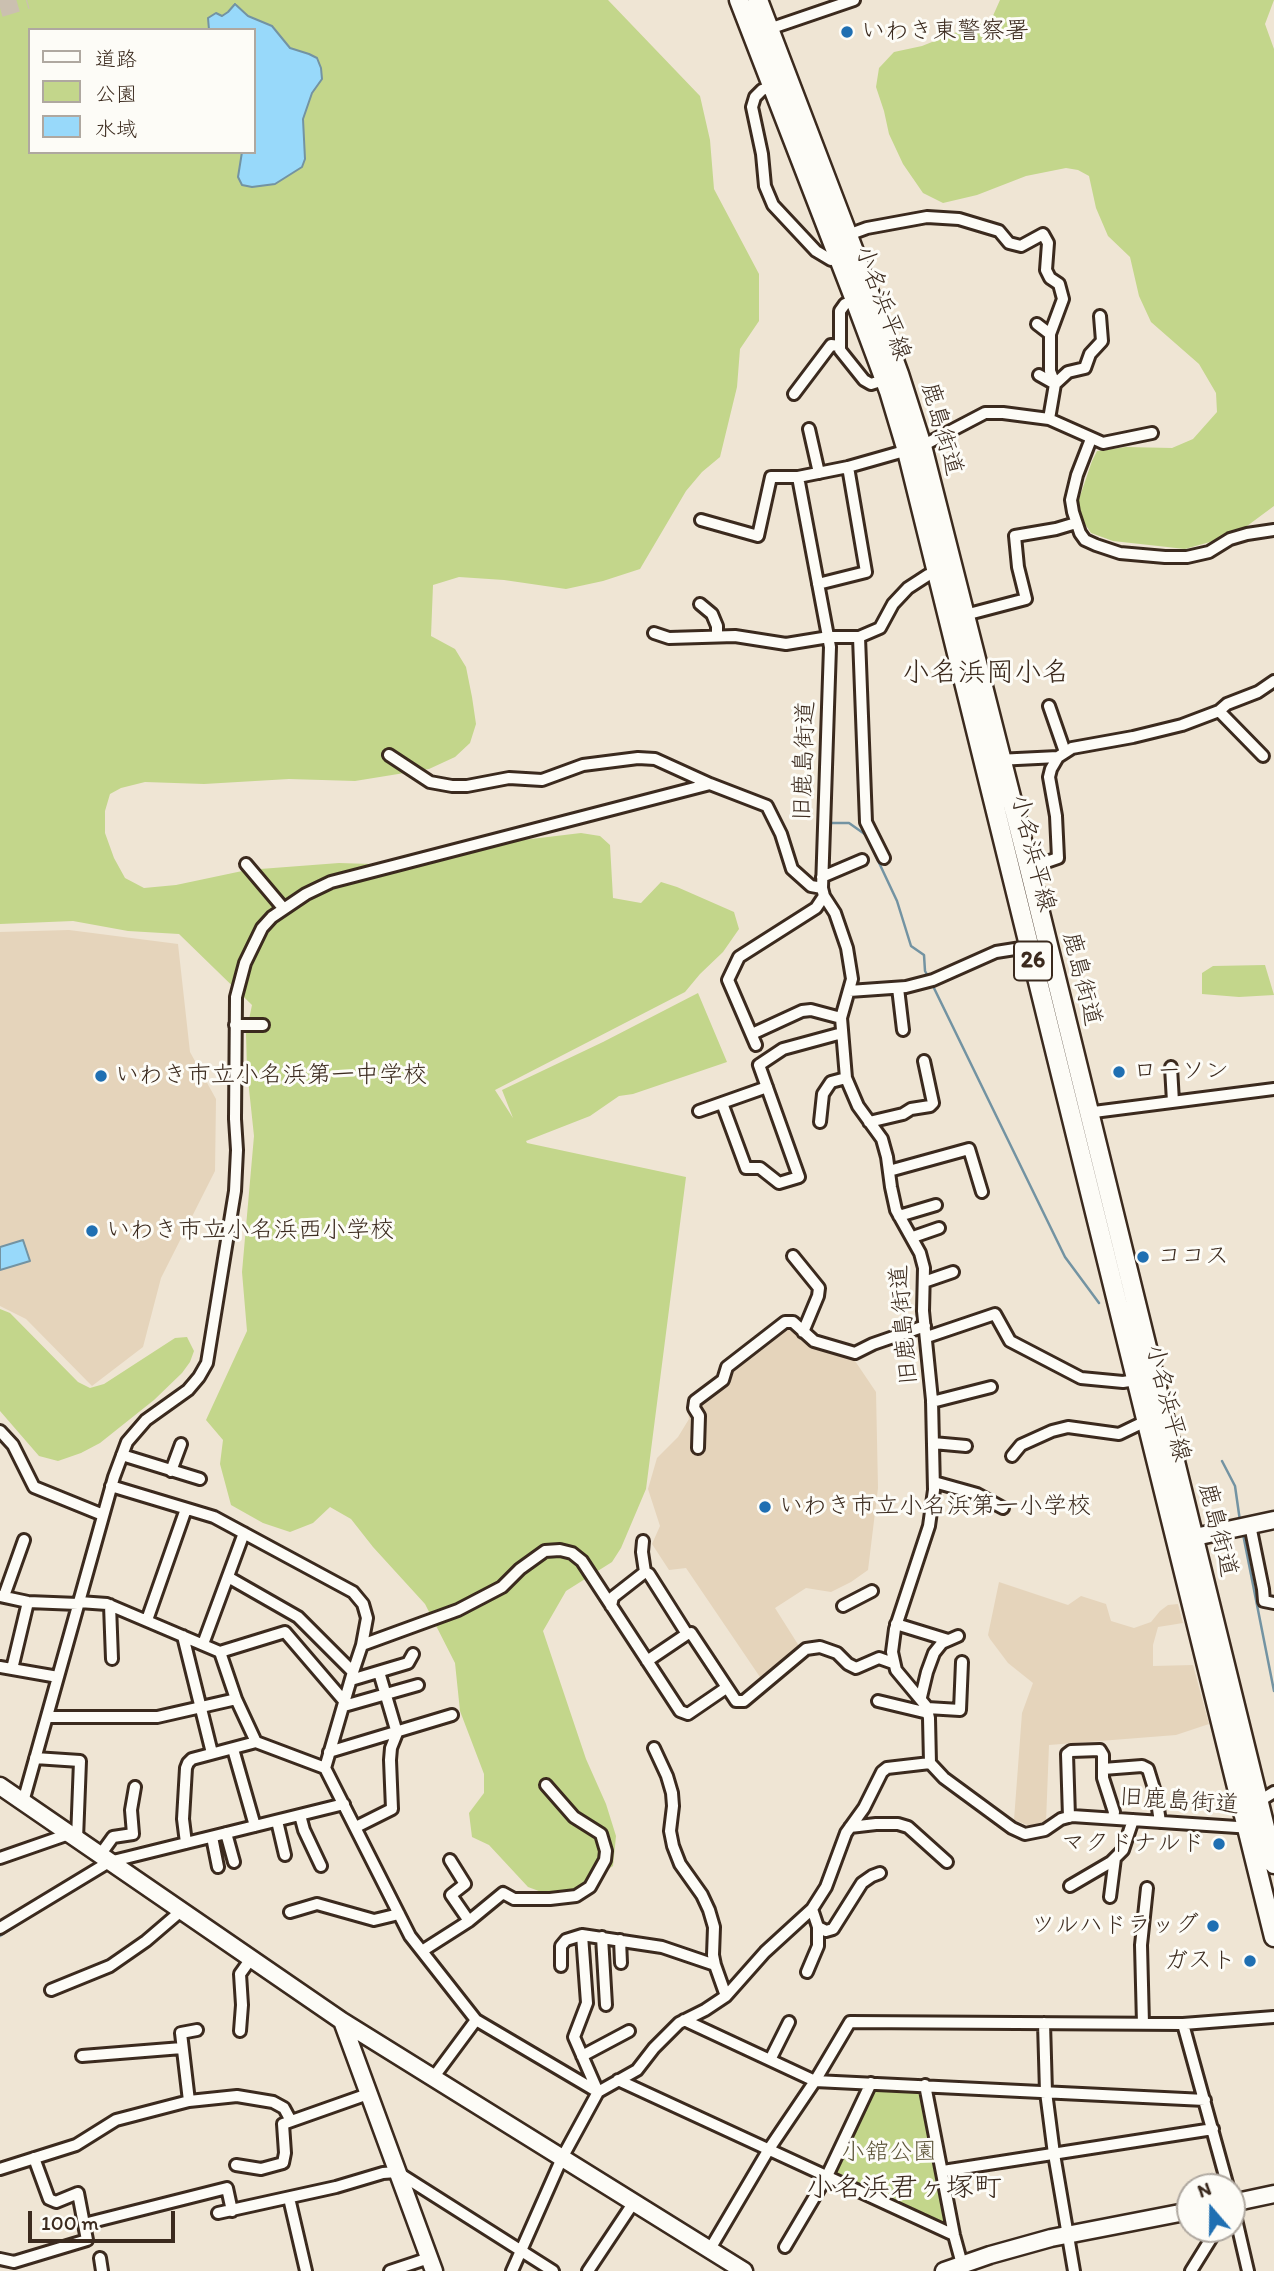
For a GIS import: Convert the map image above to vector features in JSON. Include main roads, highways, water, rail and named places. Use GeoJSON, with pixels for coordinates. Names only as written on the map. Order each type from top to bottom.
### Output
{"type":"FeatureCollection","features":[{"type":"Feature","properties":{"kind":"main road","name":"小名浜平線"},"geometry":{"type":"LineString","coordinates":[[739,0],[781,83],[847,256]]}},
{"type":"Feature","properties":{"kind":"main road","name":"鹿島街道"},"geometry":{"type":"LineString","coordinates":[[758,0],[769,29],[781,83],[848,235],[847,256],[892,377],[914,448],[945,570],[965,615],[993,761],[1029,868],[1038,945],[1145,1379],[1194,1536],[1274,1864]]}},
{"type":"Feature","properties":{"kind":"main road","name":"小名浜平線"},"geometry":{"type":"LineString","coordinates":[[945,570],[1038,945]]}},
{"type":"Feature","properties":{"kind":"main road","name":"小名浜平線"},"geometry":{"type":"LineString","coordinates":[[1145,1379],[1146,1420],[1274,1937]]}},
{"type":"Feature","properties":{"kind":"water"},"geometry":{"type":"Polygon","coordinates":[[[235,4],[248,16],[272,26],[290,48],[317,58],[321,68],[322,79],[312,93],[303,119],[305,159],[302,167],[275,184],[252,187],[242,185],[238,177],[242,154],[256,154],[256,28],[209,28],[208,18],[216,13],[222,16],[235,4]]]}},
{"type":"Feature","properties":{"kind":"water"},"geometry":{"type":"Polygon","coordinates":[[[23,1240],[30,1261],[0,1270],[0,1247],[23,1240]]]}},
{"type":"Feature","properties":{"kind":"waterway"},"geometry":{"type":"LineString","coordinates":[[831,823],[849,823],[866,835],[897,901],[911,946],[924,955],[925,971],[929,978]]}},
{"type":"Feature","properties":{"kind":"waterway"},"geometry":{"type":"LineString","coordinates":[[932,984],[1065,1257],[1099,1303]]}},
{"type":"Feature","properties":{"kind":"waterway"},"geometry":{"type":"LineString","coordinates":[[1222,1461],[1235,1486],[1240,1521]]}},
{"type":"Feature","properties":{"kind":"waterway"},"geometry":{"type":"LineString","coordinates":[[1243,1534],[1274,1691]]}},
{"type":"Feature","properties":{"kind":"waterway"},"geometry":{"type":"LineString","coordinates":[[283,1825],[297,1821]]}},
{"type":"Feature","properties":{"kind":"waterway"},"geometry":{"type":"LineString","coordinates":[[232,1837],[277,1827]]}},
{"type":"Feature","properties":{"kind":"waterway"},"geometry":{"type":"LineString","coordinates":[[124,1865],[154,1856]]}},
{"type":"Feature","properties":{"kind":"waterway"},"geometry":{"type":"LineString","coordinates":[[0,1936],[53,1902]]}},
{"type":"Feature","properties":{"kind":"tunnel"},"geometry":{"type":"LineString","coordinates":[[0,8],[27,0]]}},
{"type":"Feature","properties":{"kind":"place","name":"いわき東警察署"},"geometry":{"type":"Point","coordinates":[847,32]}},
{"type":"Feature","properties":{"kind":"place","name":"ローソン"},"geometry":{"type":"Point","coordinates":[1119,1072]}},
{"type":"Feature","properties":{"kind":"place","name":"いわき市立小名浜第一中学校"},"geometry":{"type":"Point","coordinates":[101,1076]}},
{"type":"Feature","properties":{"kind":"place","name":"いわき市立小名浜西小学校"},"geometry":{"type":"Point","coordinates":[92,1231]}},
{"type":"Feature","properties":{"kind":"place","name":"ココス"},"geometry":{"type":"Point","coordinates":[1143,1257]}},
{"type":"Feature","properties":{"kind":"place","name":"いわき市立小名浜第一小学校"},"geometry":{"type":"Point","coordinates":[765,1507]}},
{"type":"Feature","properties":{"kind":"place","name":"マクドナルド"},"geometry":{"type":"Point","coordinates":[1219,1844]}},
{"type":"Feature","properties":{"kind":"place","name":"ツルハドラッグ"},"geometry":{"type":"Point","coordinates":[1213,1926]}},
{"type":"Feature","properties":{"kind":"place","name":"ガスト"},"geometry":{"type":"Point","coordinates":[1250,1961]}},
{"type":"Feature","properties":{"kind":"district","name":"小名浜岡小名"},"geometry":{"type":"Point","coordinates":[986,674]}},
{"type":"Feature","properties":{"kind":"district","name":"小名浜君ヶ塚町"},"geometry":{"type":"Point","coordinates":[904,2189]}},
{"type":"Feature","properties":{"kind":"park label","name":"小舘公園"},"geometry":{"type":"Point","coordinates":[889,2153]}}]}
